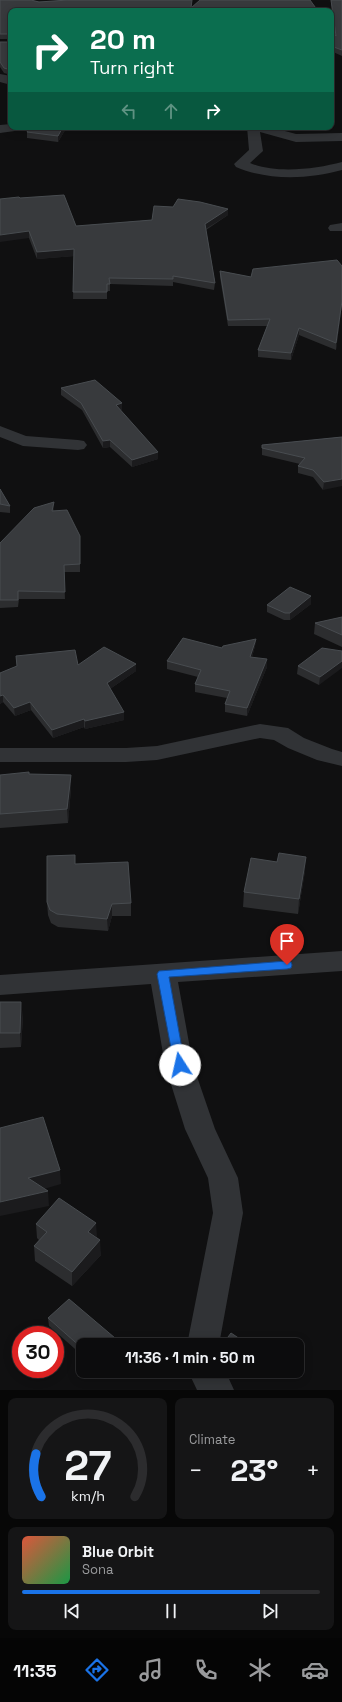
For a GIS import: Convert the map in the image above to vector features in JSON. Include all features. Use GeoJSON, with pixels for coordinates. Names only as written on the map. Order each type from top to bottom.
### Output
{"type":"FeatureCollection","features":[{"type":"Feature","properties":{"kind":"street"},"geometry":{"type":"LineString","coordinates":[[255,130],[256,151],[241,164],[257,170],[307,172],[322,171],[342,166]]}},
{"type":"Feature","properties":{"kind":"street"},"geometry":{"type":"LineString","coordinates":[[266,130],[296,138],[329,136],[342,137]]}},
{"type":"Feature","properties":{"kind":"street"},"geometry":{"type":"LineString","coordinates":[[0,431],[23,441],[78,444]]}},
{"type":"Feature","properties":{"kind":"street"},"geometry":{"type":"LineString","coordinates":[[0,755],[126,755],[157,753],[260,731],[280,733],[296,743],[325,755],[342,759]]}},
{"type":"Feature","properties":{"kind":"street"},"geometry":{"type":"LineString","coordinates":[[0,985],[342,961]]}},
{"type":"Feature","properties":{"kind":"street"},"geometry":{"type":"LineString","coordinates":[[163,974],[180,1065],[200,1129],[223,1178],[228,1213],[204,1338]]}},
{"type":"Feature","properties":{"kind":"street"},"geometry":{"type":"LineString","coordinates":[[208,1378],[217,1390]]}},
{"type":"Feature","properties":{"kind":"building"},"geometry":{"type":"Polygon","coordinates":[[[0,0],[31,0],[39,2],[68,0],[192,0],[191,8],[8,8],[8,34],[0,34],[0,0]]]}},
{"type":"Feature","properties":{"kind":"building"},"geometry":{"type":"Polygon","coordinates":[[[200,0],[310,0],[316,8],[191,8],[200,0]]]}},
{"type":"Feature","properties":{"kind":"building"},"geometry":{"type":"Polygon","coordinates":[[[331,0],[342,0],[342,50],[334,47],[334,34],[336,36],[334,8],[332,8],[331,0]]]}},
{"type":"Feature","properties":{"kind":"building"},"geometry":{"type":"Polygon","coordinates":[[[0,42],[8,42],[8,69],[4,68],[0,62],[0,42]]]}},
{"type":"Feature","properties":{"kind":"building"},"geometry":{"type":"Polygon","coordinates":[[[28,130],[61,130],[58,136],[27,132],[28,130]]]}},
{"type":"Feature","properties":{"kind":"building"},"geometry":{"type":"Polygon","coordinates":[[[64,195],[76,226],[152,220],[154,206],[173,207],[178,199],[200,202],[228,209],[205,224],[215,283],[173,276],[173,279],[109,278],[110,284],[107,284],[107,292],[73,292],[74,249],[37,252],[29,231],[0,235],[0,199],[64,195]]]}},
{"type":"Feature","properties":{"kind":"building"},"geometry":{"type":"Polygon","coordinates":[[[337,260],[342,266],[342,301],[336,343],[299,328],[291,353],[258,350],[270,319],[228,320],[220,271],[251,277],[253,269],[337,260]]]}},
{"type":"Feature","properties":{"kind":"building"},"geometry":{"type":"Polygon","coordinates":[[[95,380],[122,403],[116,405],[158,452],[132,460],[110,440],[103,441],[81,403],[61,388],[95,380]]]}},
{"type":"Feature","properties":{"kind":"building"},"geometry":{"type":"Polygon","coordinates":[[[342,437],[342,479],[324,482],[313,470],[298,466],[305,458],[262,448],[262,445],[342,437]]]}},
{"type":"Feature","properties":{"kind":"building"},"geometry":{"type":"Polygon","coordinates":[[[0,489],[10,506],[0,504],[0,489]]]}},
{"type":"Feature","properties":{"kind":"building"},"geometry":{"type":"Polygon","coordinates":[[[54,502],[52,511],[67,510],[80,536],[80,564],[64,565],[65,592],[18,591],[18,600],[0,600],[0,543],[34,508],[54,502]]]}},
{"type":"Feature","properties":{"kind":"building"},"geometry":{"type":"Polygon","coordinates":[[[290,587],[311,596],[290,613],[285,613],[267,605],[290,587]]]}},
{"type":"Feature","properties":{"kind":"building"},"geometry":{"type":"Polygon","coordinates":[[[342,617],[342,635],[315,623],[342,617]]]}},
{"type":"Feature","properties":{"kind":"building"},"geometry":{"type":"Polygon","coordinates":[[[183,638],[222,648],[223,646],[256,639],[250,657],[267,659],[247,708],[225,704],[230,691],[195,684],[201,670],[167,661],[183,638]]]}},
{"type":"Feature","properties":{"kind":"building"},"geometry":{"type":"Polygon","coordinates":[[[104,647],[136,664],[107,683],[124,712],[85,721],[84,719],[52,730],[30,702],[14,708],[3,695],[0,696],[0,673],[17,666],[16,656],[75,650],[78,665],[104,647]]]}},
{"type":"Feature","properties":{"kind":"building"},"geometry":{"type":"Polygon","coordinates":[[[322,648],[342,651],[342,661],[320,677],[298,666],[322,648]]]}},
{"type":"Feature","properties":{"kind":"building"},"geometry":{"type":"Polygon","coordinates":[[[29,772],[29,774],[71,775],[67,809],[0,814],[0,775],[29,772]]]}},
{"type":"Feature","properties":{"kind":"building"},"geometry":{"type":"Polygon","coordinates":[[[279,853],[306,857],[299,899],[244,892],[251,858],[277,862],[279,853]]]}},
{"type":"Feature","properties":{"kind":"building"},"geometry":{"type":"Polygon","coordinates":[[[75,855],[75,864],[128,862],[131,903],[112,904],[107,919],[57,914],[50,910],[47,902],[47,856],[75,855]]]}},
{"type":"Feature","properties":{"kind":"building"},"geometry":{"type":"Polygon","coordinates":[[[0,1002],[21,1002],[20,1033],[0,1033],[0,1002]]]}},
{"type":"Feature","properties":{"kind":"building"},"geometry":{"type":"Polygon","coordinates":[[[43,1117],[60,1170],[28,1178],[48,1191],[0,1202],[0,1128],[43,1117]]]}},
{"type":"Feature","properties":{"kind":"building"},"geometry":{"type":"Polygon","coordinates":[[[59,1198],[96,1223],[88,1232],[100,1240],[72,1272],[34,1246],[47,1232],[36,1224],[59,1198]]]}},
{"type":"Feature","properties":{"kind":"building"},"geometry":{"type":"Polygon","coordinates":[[[69,1299],[115,1338],[76,1338],[76,1343],[64,1332],[64,1326],[57,1326],[48,1318],[69,1299]]]}},
{"type":"Feature","properties":{"kind":"building"},"geometry":{"type":"Polygon","coordinates":[[[231,1333],[238,1338],[227,1338],[231,1333]]]}},
{"type":"Feature","properties":{"kind":"route"},"geometry":{"type":"LineString","coordinates":[[180,1065],[163,974],[287,965]]}}]}
